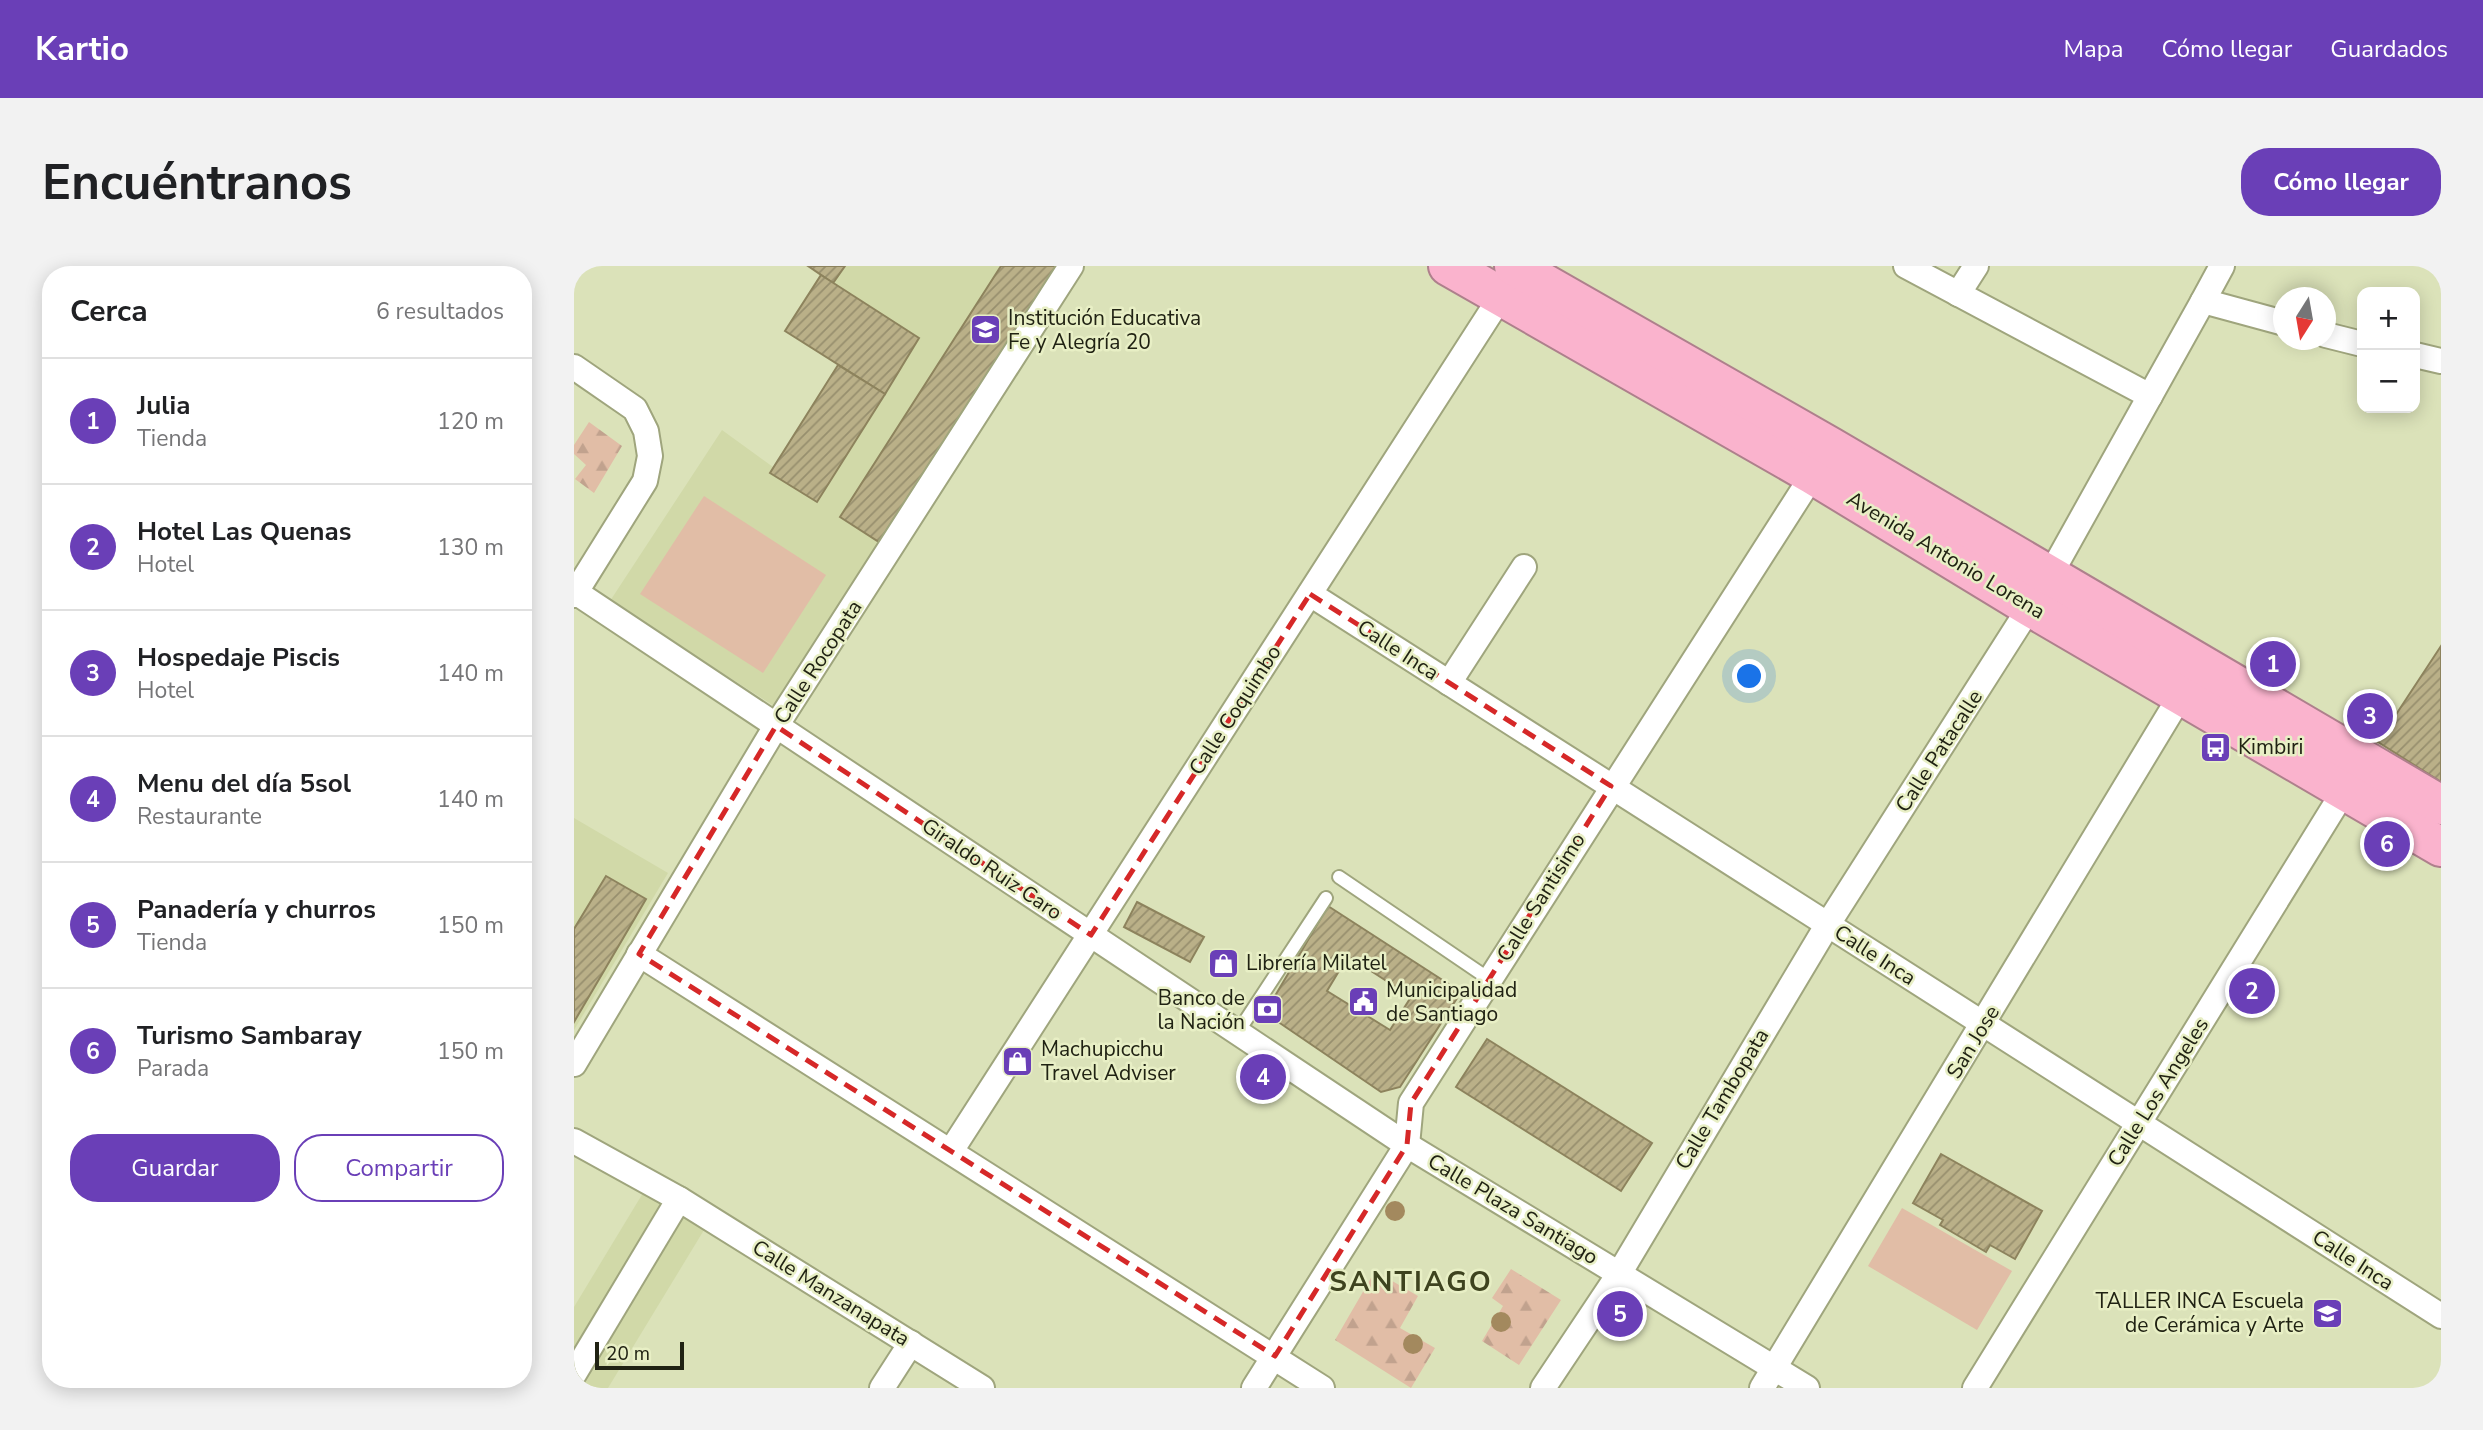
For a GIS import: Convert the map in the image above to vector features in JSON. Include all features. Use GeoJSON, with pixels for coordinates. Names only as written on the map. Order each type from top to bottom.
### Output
{"type":"FeatureCollection","features":[{"type":"Feature","properties":{"kind":"highway","name":"Avenida Antonio Lorena"},"geometry":{"type":"LineString","coordinates":[[1448,266],[1511,277],[2353,775],[2441,847]]}},
{"type":"Feature","properties":{"kind":"highway","name":"Avenida Antonio Lorena"},"geometry":{"type":"LineString","coordinates":[[2040,592],[2180,695],[2353,775],[2441,805]]}},
{"type":"Feature","properties":{"kind":"street","name":"Calle Rocopata"},"geometry":{"type":"LineString","coordinates":[[574,1064],[776,726],[1072,266]]}},
{"type":"Feature","properties":{"kind":"street"},"geometry":{"type":"LineString","coordinates":[[1906,266],[2150,396]]}},
{"type":"Feature","properties":{"kind":"street"},"geometry":{"type":"LineString","coordinates":[[1958,294],[1976,266]]}},
{"type":"Feature","properties":{"kind":"street","name":"Calle Patacalle"},"geometry":{"type":"LineString","coordinates":[[1828,924],[2040,592],[2222,266]]}},
{"type":"Feature","properties":{"kind":"street","name":"Calle Coquimbo"},"geometry":{"type":"LineString","coordinates":[[951,1151],[1511,277]]}},
{"type":"Feature","properties":{"kind":"street"},"geometry":{"type":"LineString","coordinates":[[2203,301],[2273,320]]}},
{"type":"Feature","properties":{"kind":"street"},"geometry":{"type":"LineString","coordinates":[[2336,338],[2357,343]]}},
{"type":"Feature","properties":{"kind":"street"},"geometry":{"type":"LineString","coordinates":[[2420,356],[2441,361]]}},
{"type":"Feature","properties":{"kind":"street"},"geometry":{"type":"LineString","coordinates":[[574,366],[635,409],[646,431],[650,456],[645,481],[575,594]]}},
{"type":"Feature","properties":{"kind":"street","name":"Calle Santisimo"},"geometry":{"type":"LineString","coordinates":[[1254,1388],[1407,1145],[1411,1103],[1611,786],[1822,461]]}},
{"type":"Feature","properties":{"kind":"street"},"geometry":{"type":"LineString","coordinates":[[1449,683],[1524,568]]}},
{"type":"Feature","properties":{"kind":"street","name":"Giraldo Ruiz Caro"},"geometry":{"type":"LineString","coordinates":[[575,594],[1407,1145]]}},
{"type":"Feature","properties":{"kind":"street","name":"Calle Inca"},"geometry":{"type":"LineString","coordinates":[[1310,594],[2441,1316]]}},
{"type":"Feature","properties":{"kind":"street","name":"San Jose"},"geometry":{"type":"LineString","coordinates":[[1768,1377],[1984,1024],[2180,695]]}},
{"type":"Feature","properties":{"kind":"street","name":"Calle Los Angeles"},"geometry":{"type":"LineString","coordinates":[[1975,1388],[2353,775]]}},
{"type":"Feature","properties":{"kind":"street","name":"Calle Tambopata"},"geometry":{"type":"LineString","coordinates":[[1543,1388],[1619,1274],[1828,924]]}},
{"type":"Feature","properties":{"kind":"street"},"geometry":{"type":"LineString","coordinates":[[639,954],[1322,1388]]}},
{"type":"Feature","properties":{"kind":"street","name":"Calle Manzanapata"},"geometry":{"type":"LineString","coordinates":[[574,1141],[679,1199],[982,1388]]}},
{"type":"Feature","properties":{"kind":"street","name":"Calle Plaza Santiago"},"geometry":{"type":"LineString","coordinates":[[1407,1145],[1619,1274],[1768,1377],[1807,1388]]}},
{"type":"Feature","properties":{"kind":"street"},"geometry":{"type":"LineString","coordinates":[[574,1374],[679,1199]]}},
{"type":"Feature","properties":{"kind":"street"},"geometry":{"type":"LineString","coordinates":[[882,1388],[911,1343]]}},
{"type":"Feature","properties":{"kind":"lane"},"geometry":{"type":"LineString","coordinates":[[1339,877],[1489,979]]}},
{"type":"Feature","properties":{"kind":"lane"},"geometry":{"type":"LineString","coordinates":[[1238,1032],[1326,898]]}},
{"type":"Feature","properties":{"kind":"highlighted area"},"geometry":{"type":"Polygon","coordinates":[[[1310,594],[1611,786],[1411,1103],[1407,1145],[1275,1356],[639,954],[776,726],[1091,935],[1310,594]]]}},
{"type":"Feature","properties":{"kind":"shaded area"},"geometry":{"type":"Polygon","coordinates":[[[808,266],[1057,266],[774,706],[610,601],[722,430],[773,467],[838,365],[785,331],[821,276],[808,266]]]}},
{"type":"Feature","properties":{"kind":"shaded area"},"geometry":{"type":"Polygon","coordinates":[[[574,818],[668,873],[574,1030],[574,818]]]}},
{"type":"Feature","properties":{"kind":"shaded area"},"geometry":{"type":"Polygon","coordinates":[[[643,1193],[704,1230],[608,1388],[574,1388],[574,1307],[643,1193]]]}},
{"type":"Feature","properties":{"kind":"green space"},"geometry":{"type":"Polygon","coordinates":[[[589,422],[622,446],[594,493],[575,479],[586,465],[574,454],[574,445],[589,422]]]}},
{"type":"Feature","properties":{"kind":"green space"},"geometry":{"type":"Polygon","coordinates":[[[704,496],[826,575],[763,673],[640,594],[704,496]]]}},
{"type":"Feature","properties":{"kind":"green space"},"geometry":{"type":"Polygon","coordinates":[[[1902,1208],[2012,1271],[1977,1330],[1868,1266],[1902,1208]]]}},
{"type":"Feature","properties":{"kind":"green space"},"geometry":{"type":"Polygon","coordinates":[[[1511,1269],[1561,1300],[1519,1365],[1482,1341],[1503,1306],[1492,1298],[1511,1269]]]}},
{"type":"Feature","properties":{"kind":"green space"},"geometry":{"type":"Polygon","coordinates":[[[1375,1271],[1418,1296],[1400,1328],[1435,1348],[1411,1388],[1335,1340],[1375,1271]]]}},
{"type":"Feature","properties":{"kind":"building"},"geometry":{"type":"Polygon","coordinates":[[[808,266],[845,266],[833,283],[808,266]]]}},
{"type":"Feature","properties":{"kind":"building"},"geometry":{"type":"Polygon","coordinates":[[[1001,266],[1057,266],[879,542],[840,517],[1001,266]]]}},
{"type":"Feature","properties":{"kind":"building"},"geometry":{"type":"Polygon","coordinates":[[[821,275],[919,338],[885,394],[785,331],[821,275]]]}},
{"type":"Feature","properties":{"kind":"building"},"geometry":{"type":"Polygon","coordinates":[[[838,365],[885,394],[817,502],[770,473],[838,365]]]}},
{"type":"Feature","properties":{"kind":"building"},"geometry":{"type":"Polygon","coordinates":[[[2441,646],[2441,782],[2378,742],[2441,646]]]}},
{"type":"Feature","properties":{"kind":"building"},"geometry":{"type":"Polygon","coordinates":[[[606,876],[646,899],[574,1022],[574,929],[606,876]]]}},
{"type":"Feature","properties":{"kind":"building"},"geometry":{"type":"Polygon","coordinates":[[[1137,902],[1204,937],[1190,962],[1124,927],[1137,902]]]}},
{"type":"Feature","properties":{"kind":"building"},"geometry":{"type":"Polygon","coordinates":[[[1328,906],[1461,992],[1400,1087],[1381,1092],[1265,1013],[1328,906]],[[1348,956],[1327,991],[1390,1030],[1411,997],[1348,956]]]}},
{"type":"Feature","properties":{"kind":"building"},"geometry":{"type":"Polygon","coordinates":[[[1487,1039],[1652,1143],[1621,1191],[1456,1087],[1487,1039]]]}},
{"type":"Feature","properties":{"kind":"building"},"geometry":{"type":"Polygon","coordinates":[[[1941,1154],[2042,1211],[2015,1259],[1990,1245],[1986,1252],[1940,1225],[1943,1220],[1913,1203],[1941,1154]]]}},
{"type":"Feature","properties":{"kind":"place","name":"Institución Educativa Fe y Alegría 20"},"geometry":{"type":"Point","coordinates":[985,330]}},
{"type":"Feature","properties":{"kind":"place","name":"Julia"},"geometry":{"type":"Point","coordinates":[2273,664]}},
{"type":"Feature","properties":{"kind":"place","name":"Hospedaje Piscis"},"geometry":{"type":"Point","coordinates":[2370,716]}},
{"type":"Feature","properties":{"kind":"place","name":"Kimbiri"},"geometry":{"type":"Point","coordinates":[2215,747]}},
{"type":"Feature","properties":{"kind":"place","name":"Turismo Sambaray"},"geometry":{"type":"Point","coordinates":[2387,844]}},
{"type":"Feature","properties":{"kind":"place","name":"Librería Milatel"},"geometry":{"type":"Point","coordinates":[1223,963]}},
{"type":"Feature","properties":{"kind":"place","name":"Hotel Las Quenas"},"geometry":{"type":"Point","coordinates":[2252,991]}},
{"type":"Feature","properties":{"kind":"place","name":"Municipalidad de Santiago"},"geometry":{"type":"Point","coordinates":[1363,1002]}},
{"type":"Feature","properties":{"kind":"place","name":"Banco de la Nación"},"geometry":{"type":"Point","coordinates":[1268,1010]}},
{"type":"Feature","properties":{"kind":"place","name":"Machupicchu Travel Adviser"},"geometry":{"type":"Point","coordinates":[1018,1061]}},
{"type":"Feature","properties":{"kind":"place","name":"Menu del día 5sol"},"geometry":{"type":"Point","coordinates":[1263,1077]}},
{"type":"Feature","properties":{"kind":"place","name":"TALLER INCA Escuela de Cerámica y Arte"},"geometry":{"type":"Point","coordinates":[2327,1313]}},
{"type":"Feature","properties":{"kind":"place","name":"Panadería y churros"},"geometry":{"type":"Point","coordinates":[1620,1314]}},
{"type":"Feature","properties":{"kind":"district","name":"SANTIAGO"},"geometry":{"type":"Point","coordinates":[1411,1282]}}]}
